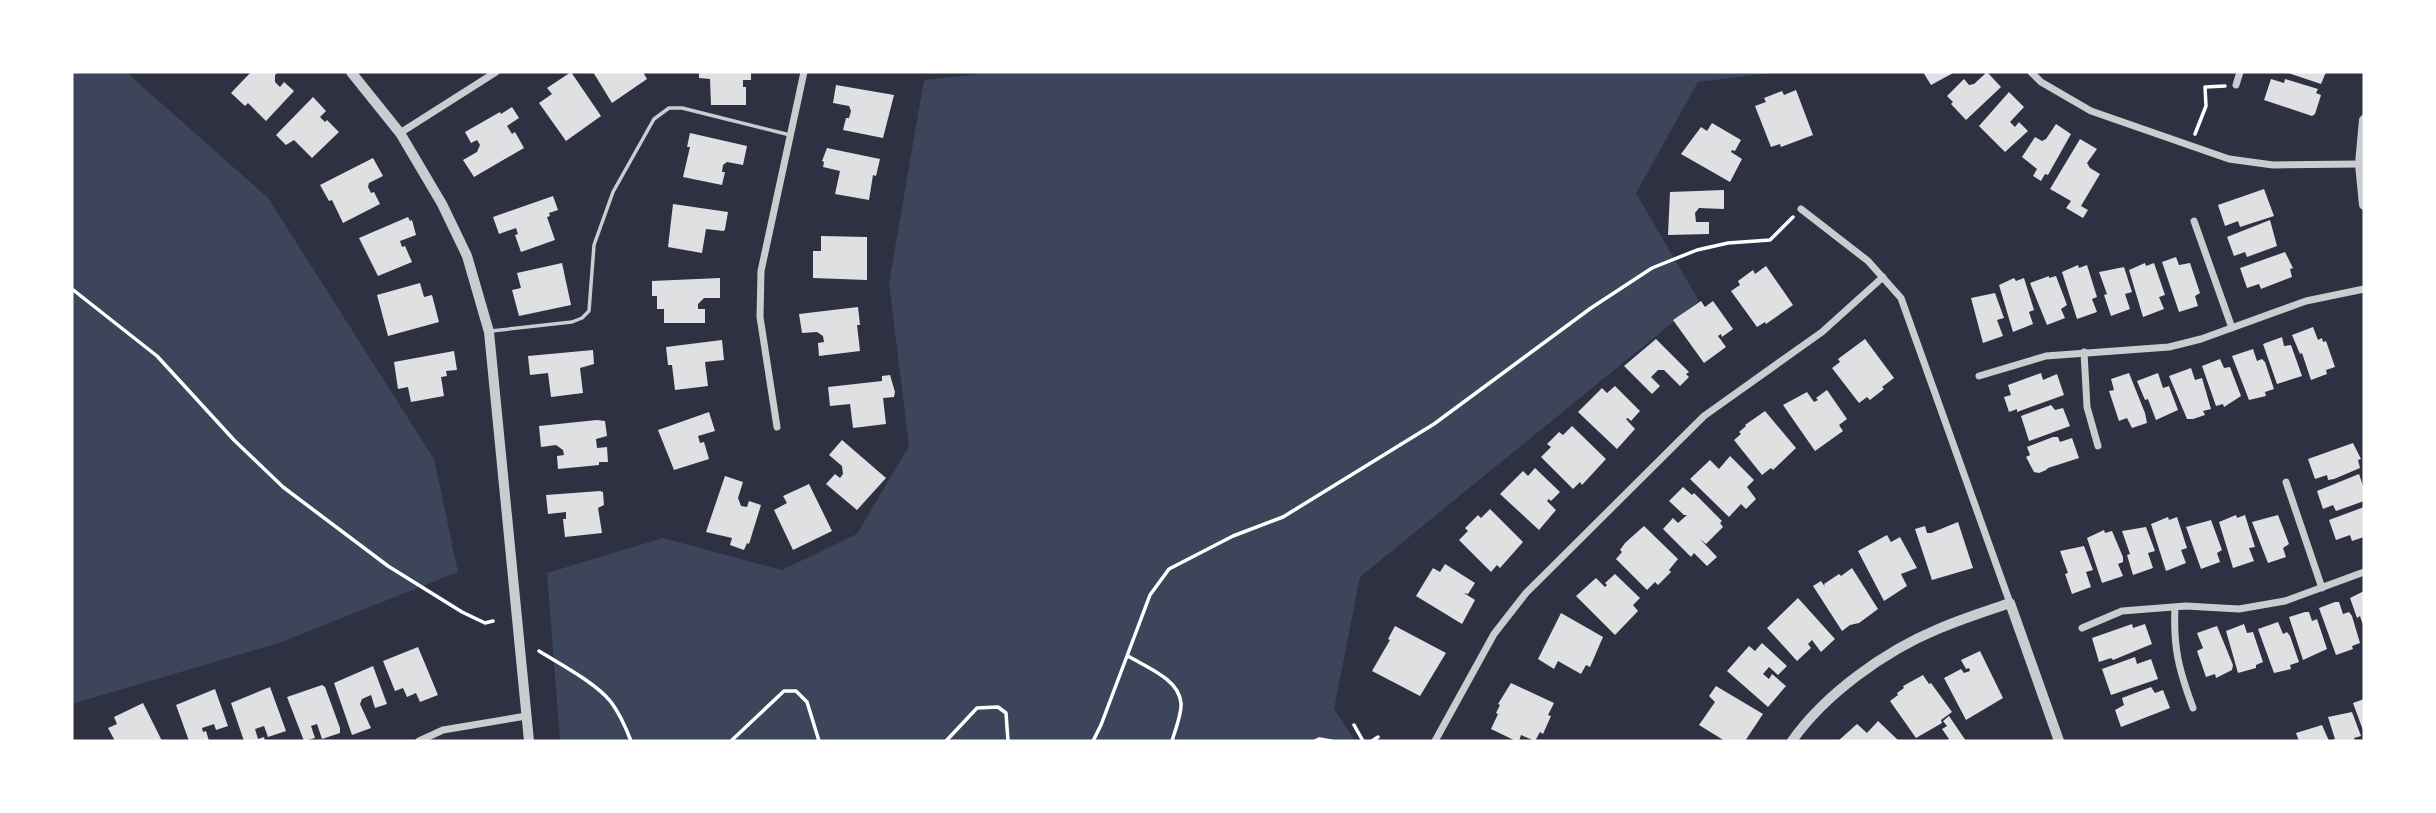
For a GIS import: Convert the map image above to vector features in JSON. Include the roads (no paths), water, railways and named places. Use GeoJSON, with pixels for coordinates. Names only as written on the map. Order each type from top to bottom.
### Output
{"type":"FeatureCollection","features":[{"type":"Feature","properties":{"kind":"street"},"geometry":{"type":"LineString","coordinates":[[351,72],[400,133],[442,204],[467,256],[489,332],[529,741]]}},
{"type":"Feature","properties":{"kind":"street"},"geometry":{"type":"LineString","coordinates":[[400,133],[496,72]]}},
{"type":"Feature","properties":{"kind":"street"},"geometry":{"type":"LineString","coordinates":[[777,427],[760,317],[761,271],[804,72]]}},
{"type":"Feature","properties":{"kind":"street"},"geometry":{"type":"LineString","coordinates":[[2031,72],[2041,82],[2091,111],[2229,159],[2273,165],[2360,164]]}},
{"type":"Feature","properties":{"kind":"street"},"geometry":{"type":"LineString","coordinates":[[2236,85],[2240,72]]}},
{"type":"Feature","properties":{"kind":"street"},"geometry":{"type":"LineString","coordinates":[[2364,120],[2360,164],[2364,205]]}},
{"type":"Feature","properties":{"kind":"street"},"geometry":{"type":"LineString","coordinates":[[1801,209],[1868,261],[1900,298],[2059,741]]}},
{"type":"Feature","properties":{"kind":"street"},"geometry":{"type":"LineString","coordinates":[[2194,221],[2232,328]]}},
{"type":"Feature","properties":{"kind":"street"},"geometry":{"type":"LineString","coordinates":[[1434,741],[1494,634],[1526,593],[1704,416],[1822,332],[1883,277]]}},
{"type":"Feature","properties":{"kind":"street"},"geometry":{"type":"LineString","coordinates":[[1979,376],[2046,356],[2169,348],[2306,301],[2364,289]]}},
{"type":"Feature","properties":{"kind":"street"},"geometry":{"type":"LineString","coordinates":[[2084,352],[2087,407],[2098,446]]}},
{"type":"Feature","properties":{"kind":"street"},"geometry":{"type":"LineString","coordinates":[[2286,482],[2322,588]]}},
{"type":"Feature","properties":{"kind":"street"},"geometry":{"type":"LineString","coordinates":[[2082,628],[2122,611],[2175,607],[2239,609],[2286,601],[2364,572]]}},
{"type":"Feature","properties":{"kind":"street"},"geometry":{"type":"LineString","coordinates":[[1792,741],[1823,705],[1873,664],[1936,629],[2010,603]]}},
{"type":"Feature","properties":{"kind":"street"},"geometry":{"type":"LineString","coordinates":[[2175,607],[2173,637],[2181,676],[2193,708]]}},
{"type":"Feature","properties":{"kind":"street"},"geometry":{"type":"LineString","coordinates":[[419,741],[443,730],[526,716]]}},
{"type":"Feature","properties":{"kind":"lane"},"geometry":{"type":"LineString","coordinates":[[489,332],[572,322],[589,311],[593,245],[614,191],[654,120],[669,108],[682,108],[791,135]]}}]}
